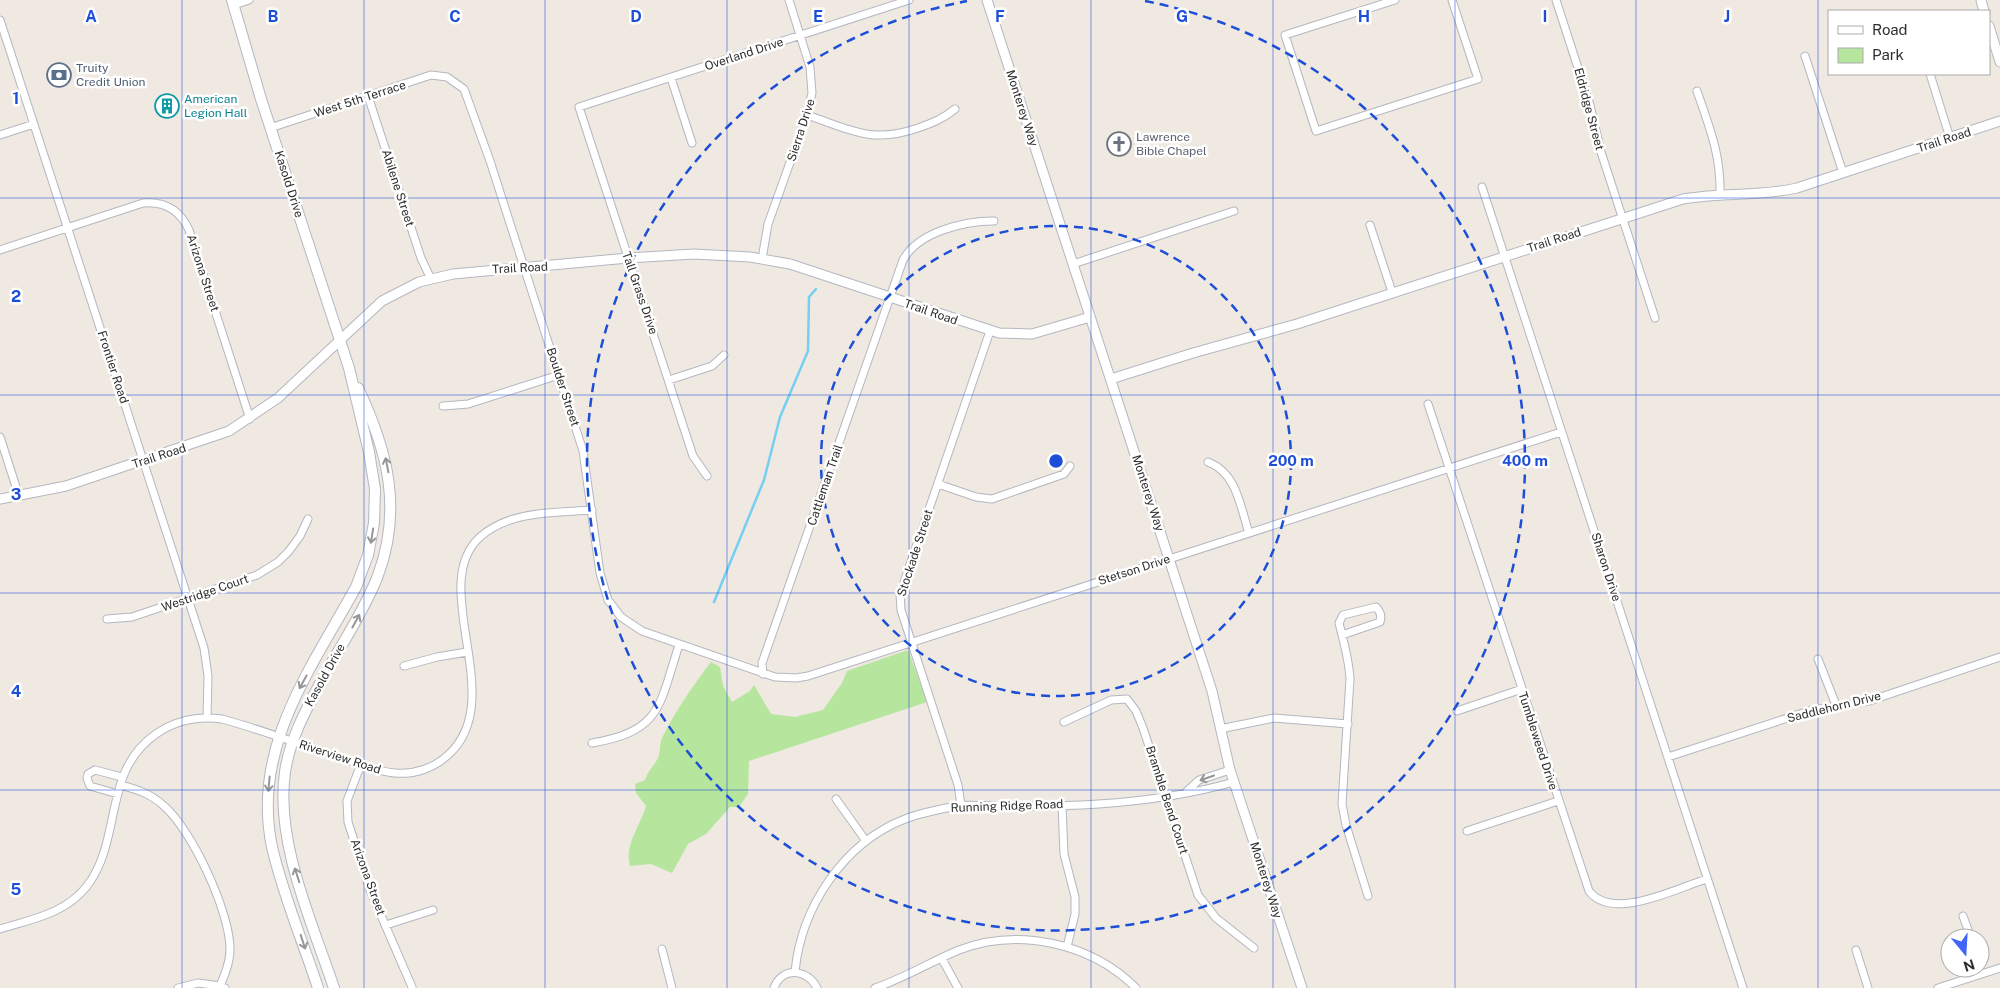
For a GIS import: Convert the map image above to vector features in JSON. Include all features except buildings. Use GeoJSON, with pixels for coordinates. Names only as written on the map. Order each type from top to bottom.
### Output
{"type":"FeatureCollection","features":[{"type":"Feature","properties":{"kind":"main road","name":"Kasold Drive"},"geometry":{"type":"LineString","coordinates":[[233,2],[270,128],[349,368],[366,438],[375,489],[372,539],[356,587],[293,701],[278,737],[270,765],[268,788],[269,827],[277,864],[318,988]]}},
{"type":"Feature","properties":{"kind":"main road","name":"Kasold Drive"},"geometry":{"type":"LineString","coordinates":[[334,988],[286,838],[283,796],[285,770],[292,741],[299,723],[365,604],[376,579],[389,528],[389,477],[383,449],[373,420],[349,368]]}},
{"type":"Feature","properties":{"kind":"street"},"geometry":{"type":"LineString","coordinates":[[233,2],[249,0]]}},
{"type":"Feature","properties":{"kind":"street","name":"Sierra Drive"},"geometry":{"type":"LineString","coordinates":[[762,259],[768,224],[807,115],[812,93],[812,80],[789,0]]}},
{"type":"Feature","properties":{"kind":"street","name":"Overland Drive"},"geometry":{"type":"LineString","coordinates":[[578,107],[910,0]]}},
{"type":"Feature","properties":{"kind":"street","name":"Monterey Way"},"geometry":{"type":"LineString","coordinates":[[987,0],[1212,690],[1230,770],[1302,988]]}},
{"type":"Feature","properties":{"kind":"street"},"geometry":{"type":"LineString","coordinates":[[1394,0],[1285,35],[1316,131],[1478,79],[1452,0]]}},
{"type":"Feature","properties":{"kind":"street","name":"Eldridge Street"},"geometry":{"type":"LineString","coordinates":[[1556,0],[1588,97],[1601,152],[1655,318]]}},
{"type":"Feature","properties":{"kind":"street","name":"Frontier Road"},"geometry":{"type":"LineString","coordinates":[[0,20],[207,662],[207,717]]}},
{"type":"Feature","properties":{"kind":"street"},"geometry":{"type":"LineString","coordinates":[[1990,29],[2000,62]]}},
{"type":"Feature","properties":{"kind":"street"},"geometry":{"type":"LineString","coordinates":[[1804,56],[1843,173]]}},
{"type":"Feature","properties":{"kind":"street"},"geometry":{"type":"LineString","coordinates":[[1930,75],[1950,138]]}},
{"type":"Feature","properties":{"kind":"street","name":"West 5th Terrace"},"geometry":{"type":"LineString","coordinates":[[270,128],[431,76],[450,78]]}},
{"type":"Feature","properties":{"kind":"street","name":"Boulder Street"},"geometry":{"type":"LineString","coordinates":[[450,78],[459,83],[468,96],[583,451],[600,574],[605,593],[613,608],[631,625],[706,654]]}},
{"type":"Feature","properties":{"kind":"street"},"geometry":{"type":"LineString","coordinates":[[671,78],[692,143]]}},
{"type":"Feature","properties":{"kind":"street"},"geometry":{"type":"LineString","coordinates":[[1697,91],[1717,151],[1720,172],[1720,195]]}},
{"type":"Feature","properties":{"kind":"street","name":"Abilene Street"},"geometry":{"type":"LineString","coordinates":[[368,96],[421,258],[431,278]]}},
{"type":"Feature","properties":{"kind":"street","name":"Tall Grass Drive"},"geometry":{"type":"LineString","coordinates":[[578,107],[693,456],[707,476]]}},
{"type":"Feature","properties":{"kind":"street"},"geometry":{"type":"LineString","coordinates":[[807,115],[866,136],[878,137],[899,134],[942,119],[955,109]]}},
{"type":"Feature","properties":{"kind":"street","name":"Trail Road"},"geometry":{"type":"LineString","coordinates":[[1111,379],[1193,353],[1297,324],[1622,217],[1683,199],[1720,195],[1777,193],[2000,121]]}},
{"type":"Feature","properties":{"kind":"street"},"geometry":{"type":"LineString","coordinates":[[0,136],[34,124]]}},
{"type":"Feature","properties":{"kind":"street","name":"Sharon Drive"},"geometry":{"type":"LineString","coordinates":[[1482,187],[1743,988]]}},
{"type":"Feature","properties":{"kind":"street","name":"Arizona Street"},"geometry":{"type":"LineString","coordinates":[[0,250],[143,203],[164,205],[180,214],[189,230],[250,418]]}},
{"type":"Feature","properties":{"kind":"street"},"geometry":{"type":"LineString","coordinates":[[1073,264],[1234,212]]}},
{"type":"Feature","properties":{"kind":"street","name":"Cattleman Trail"},"geometry":{"type":"LineString","coordinates":[[763,674],[762,663],[903,260],[919,241],[974,221],[994,221]]}},
{"type":"Feature","properties":{"kind":"street"},"geometry":{"type":"LineString","coordinates":[[1370,225],[1392,292]]}},
{"type":"Feature","properties":{"kind":"street","name":"Trail Road"},"geometry":{"type":"LineString","coordinates":[[0,499],[66,486],[213,438],[250,418],[278,398],[339,339],[382,301],[400,290],[431,278],[453,274],[694,254],[762,259],[790,264],[990,331],[1011,335],[1032,334],[1090,316]]}},
{"type":"Feature","properties":{"kind":"street","name":"Stockade Street"},"geometry":{"type":"LineString","coordinates":[[960,805],[958,785],[901,610],[900,594],[990,331]]}},
{"type":"Feature","properties":{"kind":"street"},"geometry":{"type":"LineString","coordinates":[[669,380],[712,366],[724,355]]}},
{"type":"Feature","properties":{"kind":"street"},"geometry":{"type":"LineString","coordinates":[[443,406],[468,404],[559,375]]}},
{"type":"Feature","properties":{"kind":"street","name":"Tumbleweed Drive"},"geometry":{"type":"LineString","coordinates":[[1428,404],[1584,881],[1589,891],[1598,900],[1610,904],[1628,904],[1707,879]]}},
{"type":"Feature","properties":{"kind":"street","name":"Stetson Drive"},"geometry":{"type":"LineString","coordinates":[[706,654],[763,674],[783,678],[808,676],[1561,432]]}},
{"type":"Feature","properties":{"kind":"street"},"geometry":{"type":"LineString","coordinates":[[0,437],[19,496]]}},
{"type":"Feature","properties":{"kind":"street"},"geometry":{"type":"LineString","coordinates":[[1208,462],[1223,470],[1233,483],[1249,533]]}},
{"type":"Feature","properties":{"kind":"street"},"geometry":{"type":"LineString","coordinates":[[938,484],[976,497],[992,499],[1064,474],[1070,466]]}},
{"type":"Feature","properties":{"kind":"street","name":"Riverview Road"},"geometry":{"type":"LineString","coordinates":[[0,929],[53,913],[71,901],[87,885],[101,858],[122,777],[138,750],[158,732],[180,722],[207,717],[234,722],[383,771],[409,773],[430,767],[453,751],[465,734],[471,716],[472,696],[461,585],[467,560],[476,542],[488,530],[513,518],[592,510]]}},
{"type":"Feature","properties":{"kind":"street","name":"Westridge Court"},"geometry":{"type":"LineString","coordinates":[[107,619],[132,617],[246,580],[269,568],[289,551],[300,536],[308,519]]}},
{"type":"Feature","properties":{"kind":"street"},"geometry":{"type":"LineString","coordinates":[[1342,635],[1380,622],[1379,610],[1370,607],[1343,615],[1338,623],[1349,660],[1348,724],[1342,804],[1346,825],[1368,896]]}},
{"type":"Feature","properties":{"kind":"street"},"geometry":{"type":"LineString","coordinates":[[592,743],[630,734],[651,719],[679,645]]}},
{"type":"Feature","properties":{"kind":"street"},"geometry":{"type":"LineString","coordinates":[[404,666],[437,656],[467,652]]}},
{"type":"Feature","properties":{"kind":"street","name":"Saddlehorn Drive"},"geometry":{"type":"LineString","coordinates":[[1668,757],[1812,710],[1868,700],[2000,657]]}},
{"type":"Feature","properties":{"kind":"street"},"geometry":{"type":"LineString","coordinates":[[1818,659],[1836,705]]}},
{"type":"Feature","properties":{"kind":"street"},"geometry":{"type":"LineString","coordinates":[[1457,711],[1522,689]]}},
{"type":"Feature","properties":{"kind":"street","name":"Bramble Bend Court"},"geometry":{"type":"LineString","coordinates":[[1064,722],[1111,700],[1127,699],[1136,711],[1143,728],[1198,894],[1216,918],[1254,948]]}},
{"type":"Feature","properties":{"kind":"street"},"geometry":{"type":"LineString","coordinates":[[1220,729],[1274,718],[1348,724]]}},
{"type":"Feature","properties":{"kind":"street","name":"Arizona Street"},"geometry":{"type":"LineString","coordinates":[[361,764],[347,801],[348,822],[370,890],[412,988]]}},
{"type":"Feature","properties":{"kind":"street"},"geometry":{"type":"LineString","coordinates":[[118,794],[90,786],[87,778],[92,770],[122,777]]}},
{"type":"Feature","properties":{"kind":"street","name":"Running Ridge Road"},"geometry":{"type":"LineString","coordinates":[[1187,791],[1199,780],[1230,770]]}},
{"type":"Feature","properties":{"kind":"street","name":"Running Ridge Road"},"geometry":{"type":"LineString","coordinates":[[795,972],[802,931],[818,897],[843,862],[866,841],[904,819],[960,805],[1118,804],[1187,791],[1201,792],[1234,782]]}},
{"type":"Feature","properties":{"kind":"street"},"geometry":{"type":"LineString","coordinates":[[120,785],[148,794],[164,806],[180,823],[200,860],[223,914],[229,938],[228,962],[223,987],[198,983],[178,988]]}},
{"type":"Feature","properties":{"kind":"street"},"geometry":{"type":"LineString","coordinates":[[836,799],[866,841]]}},
{"type":"Feature","properties":{"kind":"street"},"geometry":{"type":"LineString","coordinates":[[1467,831],[1558,801]]}},
{"type":"Feature","properties":{"kind":"street"},"geometry":{"type":"LineString","coordinates":[[1062,805],[1064,854],[1075,897],[1076,914],[1067,947]]}},
{"type":"Feature","properties":{"kind":"street"},"geometry":{"type":"LineString","coordinates":[[386,925],[433,910]]}},
{"type":"Feature","properties":{"kind":"street"},"geometry":{"type":"LineString","coordinates":[[1963,916],[1967,928]]}},
{"type":"Feature","properties":{"kind":"street"},"geometry":{"type":"LineString","coordinates":[[875,988],[908,976],[976,945],[998,941],[1022,940],[1052,943],[1067,947],[1100,961],[1136,988]]}},
{"type":"Feature","properties":{"kind":"street"},"geometry":{"type":"LineString","coordinates":[[662,948],[672,988]]}},
{"type":"Feature","properties":{"kind":"street"},"geometry":{"type":"LineString","coordinates":[[1856,950],[1868,988]]}},
{"type":"Feature","properties":{"kind":"street"},"geometry":{"type":"LineString","coordinates":[[942,959],[958,988]]}},
{"type":"Feature","properties":{"kind":"street"},"geometry":{"type":"LineString","coordinates":[[774,988],[783,976],[795,972],[809,976],[817,988]]}},
{"type":"Feature","properties":{"kind":"street"},"geometry":{"type":"LineString","coordinates":[[1938,988],[1962,978]]}},
{"type":"Feature","properties":{"kind":"green space"},"geometry":{"type":"Polygon","coordinates":[[[908,650],[927,702],[749,761],[748,794],[739,807],[730,807],[706,834],[688,844],[672,873],[651,864],[630,866],[629,850],[646,806],[636,793],[635,784],[645,780],[658,757],[661,741],[667,728],[697,680],[711,662],[720,667],[723,686],[732,702],[750,691],[754,685],[771,714],[795,717],[823,710],[842,683],[847,671],[908,650]]]}},
{"type":"Feature","properties":{"kind":"waterway"},"geometry":{"type":"LineString","coordinates":[[714,602],[764,480],[780,417],[808,351],[809,297],[816,289]]}},
{"type":"Feature","properties":{"kind":"place","name":"Truity Credit Union"},"geometry":{"type":"Point","coordinates":[59,75]}},
{"type":"Feature","properties":{"kind":"place","name":"American Legion Hall"},"geometry":{"type":"Point","coordinates":[167,106]}},
{"type":"Feature","properties":{"kind":"place","name":"Lawrence Bible Chapel"},"geometry":{"type":"Point","coordinates":[1119,144]}}]}
